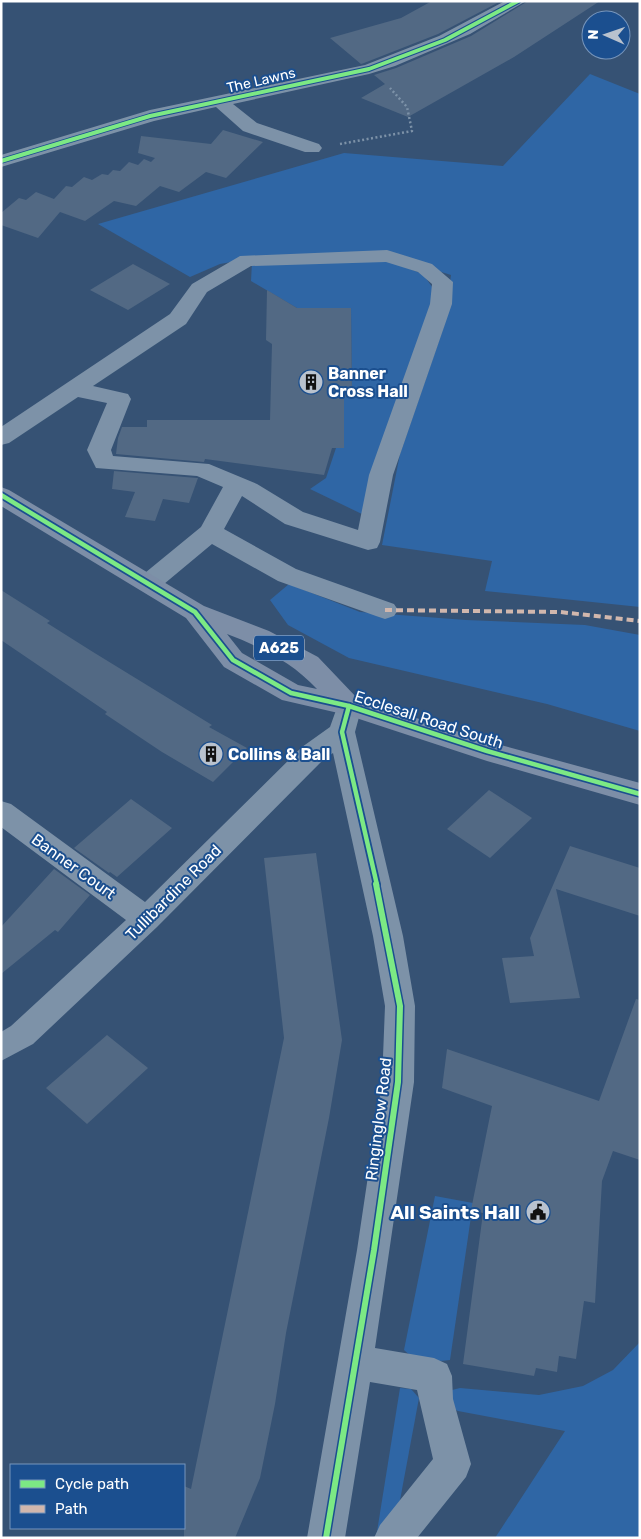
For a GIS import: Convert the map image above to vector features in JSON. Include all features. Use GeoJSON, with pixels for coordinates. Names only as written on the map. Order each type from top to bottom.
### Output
{"type":"FeatureCollection","features":[{"type":"Feature","properties":{"kind":"main road","name":"Ecclesall Road South"},"geometry":{"type":"LineString","coordinates":[[1,495],[195,612],[260,638],[309,664],[345,719]]}},
{"type":"Feature","properties":{"kind":"main road","name":"Ecclesall Road South"},"geometry":{"type":"LineString","coordinates":[[195,612],[233,660],[290,694],[345,719],[487,751],[640,794]]}},
{"type":"Feature","properties":{"kind":"street","name":"The Lawns"},"geometry":{"type":"LineString","coordinates":[[1,161],[150,116],[369,69],[400,60],[439,44],[518,1]]}},
{"type":"Feature","properties":{"kind":"street"},"geometry":{"type":"LineString","coordinates":[[219,101],[250,126],[312,148]]}},
{"type":"Feature","properties":{"kind":"street"},"geometry":{"type":"LineString","coordinates":[[1,438],[178,319],[199,288],[247,260],[387,256],[425,268],[443,282],[441,304],[381,475],[368,542],[294,518],[237,484],[201,469],[104,463],[99,450],[120,399],[74,389]]}},
{"type":"Feature","properties":{"kind":"street"},"geometry":{"type":"LineString","coordinates":[[148,583],[210,532],[237,484]]}},
{"type":"Feature","properties":{"kind":"street"},"geometry":{"type":"LineString","coordinates":[[210,532],[287,575],[385,610]]}},
{"type":"Feature","properties":{"kind":"street","name":"Tullibardine Road"},"geometry":{"type":"LineString","coordinates":[[1,1048],[22,1035],[147,919],[345,719]]}},
{"type":"Feature","properties":{"kind":"street","name":"Ringinglow Road"},"geometry":{"type":"LineString","coordinates":[[326,1538],[398,1082],[400,1006],[345,719]]}},
{"type":"Feature","properties":{"kind":"street","name":"Banner Court"},"geometry":{"type":"LineString","coordinates":[[1,812],[147,919]]}},
{"type":"Feature","properties":{"kind":"street"},"geometry":{"type":"LineString","coordinates":[[355,1362],[434,1376],[435,1399],[454,1464],[393,1538]]}},
{"type":"Feature","properties":{"kind":"path"},"geometry":{"type":"LineString","coordinates":[[312,148],[412,132],[407,107],[390,87]]}},
{"type":"Feature","properties":{"kind":"shaded area"},"geometry":{"type":"Polygon","coordinates":[[[590,74],[640,94],[640,607],[485,591],[492,561],[382,545],[400,454],[444,326],[451,275],[388,255],[265,256],[220,264],[190,277],[98,224],[344,153],[503,166],[590,74]]]}},
{"type":"Feature","properties":{"kind":"shaded area"},"geometry":{"type":"Polygon","coordinates":[[[378,257],[423,274],[437,294],[364,515],[310,489],[326,478],[336,448],[344,447],[344,397],[352,397],[351,308],[297,308],[251,281],[252,262],[378,257]]]}},
{"type":"Feature","properties":{"kind":"shaded area"},"geometry":{"type":"Polygon","coordinates":[[[289,584],[360,612],[466,620],[585,625],[640,635],[640,731],[547,704],[349,658],[288,625],[270,600],[289,584]]]}},
{"type":"Feature","properties":{"kind":"shaded area"},"geometry":{"type":"Polygon","coordinates":[[[435,1196],[473,1203],[450,1360],[438,1361],[420,1359],[404,1350],[435,1196]]]}},
{"type":"Feature","properties":{"kind":"shaded area"},"geometry":{"type":"Polygon","coordinates":[[[640,1342],[640,1538],[495,1538],[565,1431],[458,1411],[444,1404],[444,1392],[460,1388],[539,1395],[583,1386],[613,1370],[640,1342]]]}},
{"type":"Feature","properties":{"kind":"shaded area"},"geometry":{"type":"Polygon","coordinates":[[[400,1388],[411,1389],[419,1398],[393,1538],[376,1538],[400,1388]]]}},
{"type":"Feature","properties":{"kind":"building"},"geometry":{"type":"Polygon","coordinates":[[[432,1],[501,1],[438,34],[361,64],[330,38],[401,18],[432,1]]]}},
{"type":"Feature","properties":{"kind":"building"},"geometry":{"type":"Polygon","coordinates":[[[528,1],[600,1],[586,10],[581,10],[581,13],[514,57],[408,117],[361,98],[385,84],[374,75],[396,68],[471,36],[528,1]]]}},
{"type":"Feature","properties":{"kind":"building"},"geometry":{"type":"Polygon","coordinates":[[[223,130],[263,142],[226,178],[206,172],[179,192],[160,186],[136,206],[114,201],[85,221],[60,212],[38,238],[1,225],[1,213],[19,198],[26,200],[36,192],[54,199],[66,186],[72,187],[84,177],[92,180],[102,174],[108,175],[113,170],[120,171],[129,162],[138,165],[144,159],[151,162],[155,158],[138,153],[141,136],[211,144],[223,130]]]}},
{"type":"Feature","properties":{"kind":"building"},"geometry":{"type":"Polygon","coordinates":[[[133,264],[170,284],[128,310],[90,290],[133,264]]]}},
{"type":"Feature","properties":{"kind":"building","name":"Banner Cross Hall"},"geometry":{"type":"Polygon","coordinates":[[[267,290],[297,308],[351,308],[352,397],[344,397],[344,448],[332,448],[324,475],[205,459],[204,462],[116,454],[118,438],[122,427],[147,427],[147,420],[270,420],[272,344],[266,340],[267,290]]]}},
{"type":"Feature","properties":{"kind":"building"},"geometry":{"type":"Polygon","coordinates":[[[114,471],[198,478],[189,503],[163,499],[155,521],[125,517],[135,492],[112,489],[114,471]]]}},
{"type":"Feature","properties":{"kind":"building"},"geometry":{"type":"Polygon","coordinates":[[[1,590],[50,621],[47,623],[212,725],[209,727],[247,748],[213,782],[162,752],[1,640],[1,590]]]}},
{"type":"Feature","properties":{"kind":"building"},"geometry":{"type":"Polygon","coordinates":[[[489,790],[532,818],[490,858],[447,829],[489,790]]]}},
{"type":"Feature","properties":{"kind":"building"},"geometry":{"type":"Polygon","coordinates":[[[131,799],[172,828],[117,877],[74,848],[131,799]]]}},
{"type":"Feature","properties":{"kind":"building"},"geometry":{"type":"Polygon","coordinates":[[[570,846],[640,868],[640,916],[556,889],[580,998],[510,1003],[502,958],[534,956],[530,938],[570,846]]]}},
{"type":"Feature","properties":{"kind":"building"},"geometry":{"type":"Polygon","coordinates":[[[316,853],[342,1040],[329,1118],[286,1333],[275,1404],[260,1478],[235,1538],[184,1538],[185,1486],[191,1489],[284,1038],[264,858],[316,853]]]}},
{"type":"Feature","properties":{"kind":"building"},"geometry":{"type":"Polygon","coordinates":[[[54,869],[90,895],[58,932],[55,930],[1,974],[1,927],[54,869]]]}},
{"type":"Feature","properties":{"kind":"building","name":"All Saints Hall"},"geometry":{"type":"Polygon","coordinates":[[[636,999],[640,1000],[640,1160],[613,1151],[602,1181],[595,1303],[584,1301],[576,1359],[559,1356],[557,1372],[536,1368],[534,1376],[463,1364],[483,1213],[471,1210],[492,1106],[442,1088],[447,1049],[599,1101],[636,999]]]}},
{"type":"Feature","properties":{"kind":"building"},"geometry":{"type":"Polygon","coordinates":[[[107,1035],[148,1068],[87,1124],[46,1088],[107,1035]]]}},
{"type":"Feature","properties":{"kind":"marked path"},"geometry":{"type":"LineString","coordinates":[[385,610],[560,612],[640,621]]}},
{"type":"Feature","properties":{"kind":"cycle path"},"geometry":{"type":"LineString","coordinates":[[1,161],[150,116],[369,69],[389,63],[445,40],[518,1]]}},
{"type":"Feature","properties":{"kind":"cycle path"},"geometry":{"type":"LineString","coordinates":[[1,495],[195,612],[233,660],[291,693],[349,706],[487,751],[640,794]]}},
{"type":"Feature","properties":{"kind":"cycle path"},"geometry":{"type":"LineString","coordinates":[[326,1538],[374,1250],[398,1082],[400,1006],[388,936],[342,732],[349,706]]}},
{"type":"Feature","properties":{"kind":"place","name":"Banner Cross Hall"},"geometry":{"type":"Point","coordinates":[311,382]}},
{"type":"Feature","properties":{"kind":"place","name":"Collins & Ball"},"geometry":{"type":"Point","coordinates":[211,754]}},
{"type":"Feature","properties":{"kind":"place","name":"All Saints Hall"},"geometry":{"type":"Point","coordinates":[538,1212]}}]}
